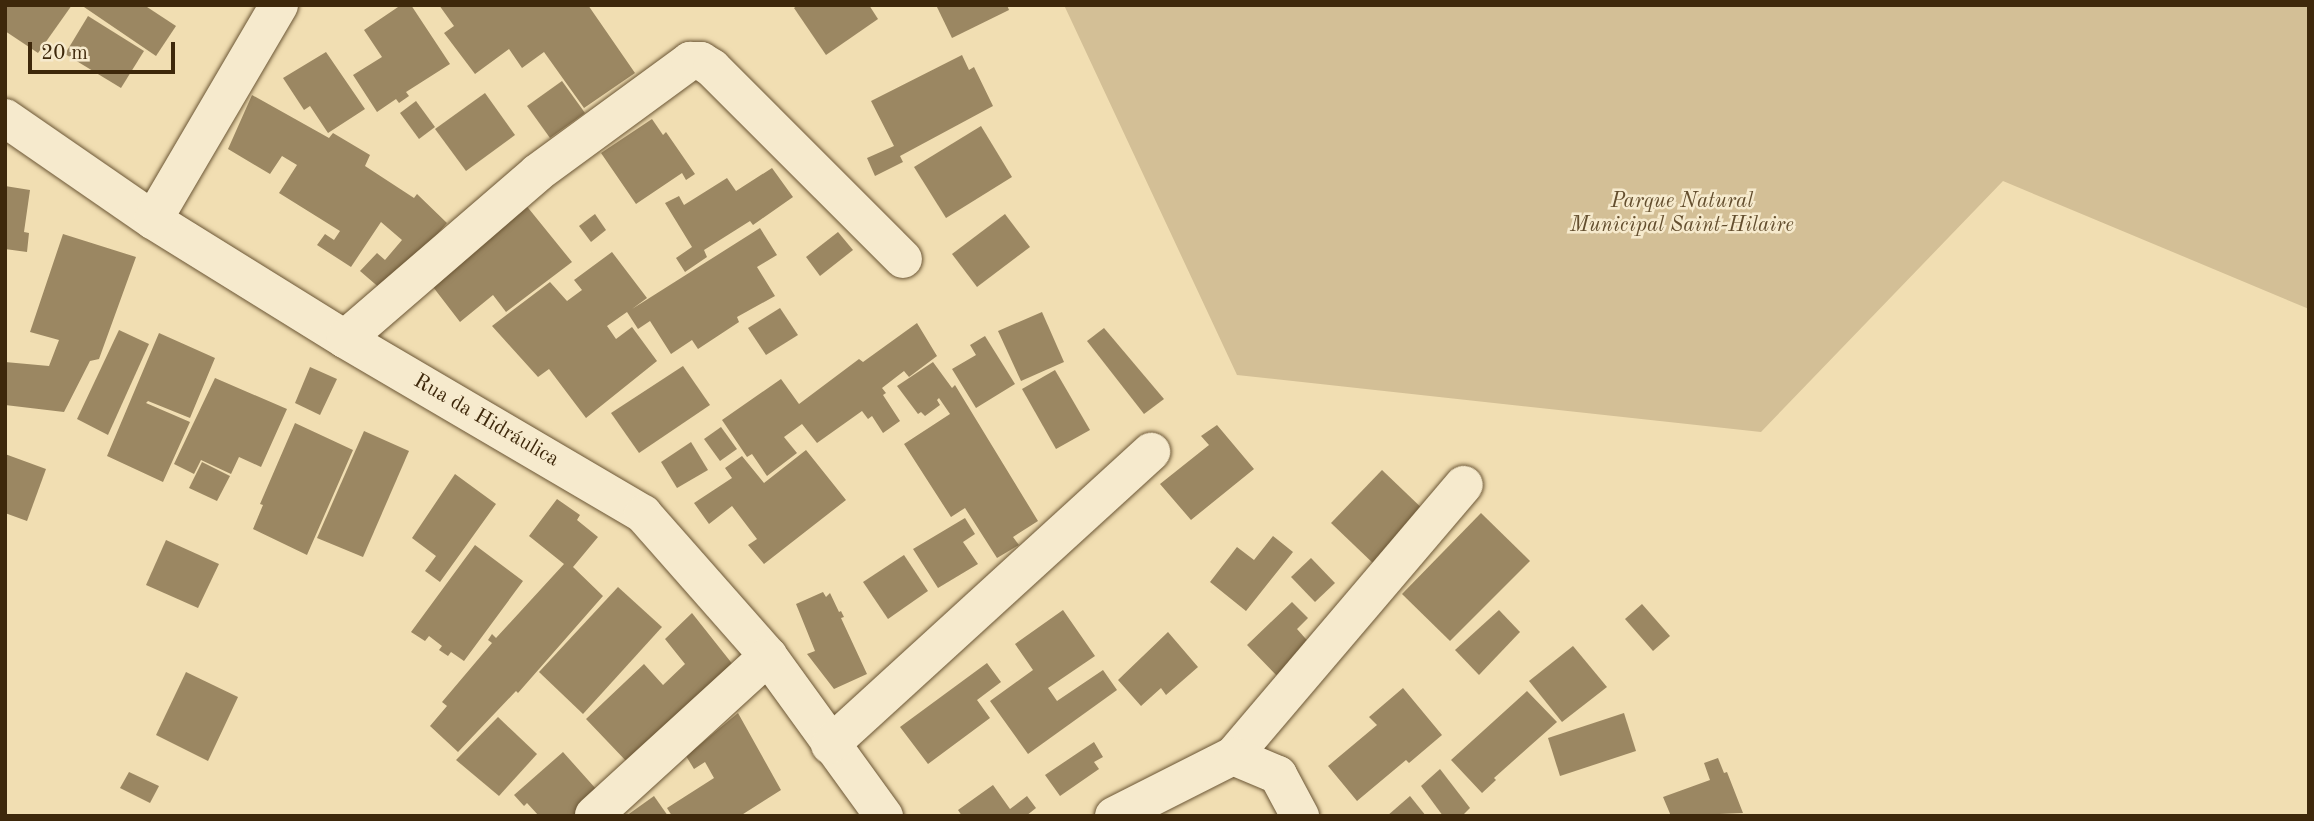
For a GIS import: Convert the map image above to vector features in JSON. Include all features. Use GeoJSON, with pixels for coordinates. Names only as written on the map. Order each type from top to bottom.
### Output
{"type":"FeatureCollection","features":[{"type":"Feature","properties":{"kind":"street"},"geometry":{"type":"LineString","coordinates":[[153,220],[279,5]]}},
{"type":"Feature","properties":{"kind":"street"},"geometry":{"type":"LineString","coordinates":[[345,339],[537,173],[690,61],[701,61],[712,68],[903,259]]}},
{"type":"Feature","properties":{"kind":"street","name":"Rua da Hidráulica"},"geometry":{"type":"LineString","coordinates":[[5,118],[153,220],[345,339],[643,513],[768,656],[884,816]]}},
{"type":"Feature","properties":{"kind":"street"},"geometry":{"type":"LineString","coordinates":[[830,744],[1151,452]]}},
{"type":"Feature","properties":{"kind":"street"},"geometry":{"type":"LineString","coordinates":[[1114,816],[1233,756],[1464,485]]}},
{"type":"Feature","properties":{"kind":"street"},"geometry":{"type":"LineString","coordinates":[[594,815],[768,656]]}},
{"type":"Feature","properties":{"kind":"street"},"geometry":{"type":"LineString","coordinates":[[1233,756],[1278,775],[1300,816]]}},
{"type":"Feature","properties":{"kind":"green space","name":"Parque Natural Municipal Saint-Hilaire"},"geometry":{"type":"Polygon","coordinates":[[[1064,5],[2309,5],[2309,309],[2003,181],[1761,432],[1237,375],[1064,5]]]}},
{"type":"Feature","properties":{"kind":"building"},"geometry":{"type":"Polygon","coordinates":[[[5,5],[72,5],[38,53],[5,31],[5,5]]]}},
{"type":"Feature","properties":{"kind":"building"},"geometry":{"type":"Polygon","coordinates":[[[81,5],[144,5],[176,26],[156,56],[81,5]]]}},
{"type":"Feature","properties":{"kind":"building"},"geometry":{"type":"Polygon","coordinates":[[[401,5],[411,5],[450,64],[406,92],[409,96],[399,103],[396,99],[377,112],[353,75],[382,57],[364,30],[401,5]]]}},
{"type":"Feature","properties":{"kind":"building"},"geometry":{"type":"Polygon","coordinates":[[[439,5],[588,5],[635,73],[584,108],[544,52],[522,68],[509,49],[475,74],[444,33],[454,26],[439,5]]]}},
{"type":"Feature","properties":{"kind":"building"},"geometry":{"type":"Polygon","coordinates":[[[798,5],[869,5],[878,19],[826,55],[794,8],[798,5]]]}},
{"type":"Feature","properties":{"kind":"building"},"geometry":{"type":"Polygon","coordinates":[[[936,5],[1007,5],[1009,10],[952,38],[936,5]]]}},
{"type":"Feature","properties":{"kind":"building"},"geometry":{"type":"Polygon","coordinates":[[[88,16],[144,51],[121,88],[65,54],[88,16]]]}},
{"type":"Feature","properties":{"kind":"building"},"geometry":{"type":"Polygon","coordinates":[[[326,52],[365,109],[328,133],[310,106],[304,110],[283,78],[326,52]]]}},
{"type":"Feature","properties":{"kind":"building"},"geometry":{"type":"Polygon","coordinates":[[[962,55],[969,70],[974,67],[993,106],[900,156],[903,162],[875,176],[867,158],[894,146],[871,101],[962,55]]]}},
{"type":"Feature","properties":{"kind":"building"},"geometry":{"type":"Polygon","coordinates":[[[562,81],[585,113],[550,138],[527,106],[562,81]]]}},
{"type":"Feature","properties":{"kind":"building"},"geometry":{"type":"Polygon","coordinates":[[[485,93],[515,135],[466,171],[435,129],[485,93]]]}},
{"type":"Feature","properties":{"kind":"building"},"geometry":{"type":"Polygon","coordinates":[[[252,95],[329,138],[333,133],[370,155],[365,166],[414,198],[417,194],[447,223],[399,278],[382,290],[360,271],[377,253],[385,260],[402,240],[381,222],[351,267],[317,245],[325,234],[334,240],[340,231],[279,193],[297,165],[282,156],[270,174],[228,149],[252,95]]]}},
{"type":"Feature","properties":{"kind":"building"},"geometry":{"type":"Polygon","coordinates":[[[416,101],[435,127],[419,139],[400,113],[416,101]]]}},
{"type":"Feature","properties":{"kind":"building"},"geometry":{"type":"Polygon","coordinates":[[[652,119],[663,135],[666,132],[695,174],[686,180],[682,173],[636,204],[601,153],[652,119]]]}},
{"type":"Feature","properties":{"kind":"building"},"geometry":{"type":"Polygon","coordinates":[[[981,126],[1012,177],[946,218],[914,167],[981,126]]]}},
{"type":"Feature","properties":{"kind":"building"},"geometry":{"type":"Polygon","coordinates":[[[772,168],[793,197],[753,225],[750,221],[704,250],[707,257],[685,272],[676,258],[692,247],[665,203],[679,196],[684,205],[727,178],[736,191],[772,168]]]}},
{"type":"Feature","properties":{"kind":"building"},"geometry":{"type":"Polygon","coordinates":[[[5,186],[30,190],[24,232],[29,233],[27,252],[5,249],[5,186]]]}},
{"type":"Feature","properties":{"kind":"building"},"geometry":{"type":"Polygon","coordinates":[[[525,204],[572,262],[506,312],[493,295],[460,322],[430,283],[525,204]]]}},
{"type":"Feature","properties":{"kind":"building"},"geometry":{"type":"Polygon","coordinates":[[[595,214],[606,230],[591,242],[579,226],[595,214]]]}},
{"type":"Feature","properties":{"kind":"building"},"geometry":{"type":"Polygon","coordinates":[[[1005,214],[1030,247],[977,287],[952,254],[1005,214]]]}},
{"type":"Feature","properties":{"kind":"building"},"geometry":{"type":"Polygon","coordinates":[[[760,228],[777,255],[757,267],[775,296],[737,317],[739,322],[698,349],[692,340],[671,354],[650,321],[638,329],[627,312],[607,326],[616,339],[632,327],[657,361],[586,418],[549,369],[538,377],[492,326],[550,282],[567,301],[582,290],[574,280],[612,252],[647,298],[632,309],[760,228]]]}},
{"type":"Feature","properties":{"kind":"building"},"geometry":{"type":"Polygon","coordinates":[[[838,232],[853,250],[820,276],[806,257],[838,232]]]}},
{"type":"Feature","properties":{"kind":"building"},"geometry":{"type":"Polygon","coordinates":[[[63,234],[136,257],[99,359],[90,361],[64,412],[5,405],[5,362],[49,366],[59,340],[30,332],[63,234]]]}},
{"type":"Feature","properties":{"kind":"building"},"geometry":{"type":"Polygon","coordinates":[[[780,308],[798,335],[766,355],[748,328],[780,308]]]}},
{"type":"Feature","properties":{"kind":"building"},"geometry":{"type":"Polygon","coordinates":[[[1042,312],[1064,362],[1021,381],[998,331],[1042,312]]]}},
{"type":"Feature","properties":{"kind":"building"},"geometry":{"type":"Polygon","coordinates":[[[917,323],[937,356],[909,377],[904,371],[882,388],[886,393],[883,395],[900,421],[883,433],[872,416],[868,419],[862,411],[817,443],[802,424],[784,437],[797,453],[767,476],[752,454],[747,457],[722,420],[781,379],[799,404],[859,359],[863,362],[917,323]]]}},
{"type":"Feature","properties":{"kind":"building"},"geometry":{"type":"Polygon","coordinates":[[[1104,328],[1164,399],[1144,414],[1087,341],[1104,328]]]}},
{"type":"Feature","properties":{"kind":"building"},"geometry":{"type":"Polygon","coordinates":[[[119,330],[149,344],[108,435],[77,419],[119,330]]]}},
{"type":"Feature","properties":{"kind":"building"},"geometry":{"type":"Polygon","coordinates":[[[159,333],[215,358],[190,418],[148,401],[146,403],[190,422],[163,482],[107,456],[159,333]]]}},
{"type":"Feature","properties":{"kind":"building"},"geometry":{"type":"Polygon","coordinates":[[[985,336],[1015,384],[976,408],[952,369],[976,355],[970,345],[985,336]]]}},
{"type":"Feature","properties":{"kind":"building"},"geometry":{"type":"Polygon","coordinates":[[[933,362],[952,388],[955,385],[1038,521],[1013,537],[1019,545],[997,558],[965,508],[951,517],[904,444],[950,414],[939,398],[937,400],[940,405],[925,416],[921,412],[918,414],[897,386],[933,362]]]}},
{"type":"Feature","properties":{"kind":"building"},"geometry":{"type":"Polygon","coordinates":[[[683,366],[710,405],[639,453],[611,413],[683,366]]]}},
{"type":"Feature","properties":{"kind":"building"},"geometry":{"type":"Polygon","coordinates":[[[310,367],[337,379],[320,415],[295,403],[310,367]]]}},
{"type":"Feature","properties":{"kind":"building"},"geometry":{"type":"Polygon","coordinates":[[[1055,370],[1090,430],[1056,449],[1022,389],[1055,370]]]}},
{"type":"Feature","properties":{"kind":"building"},"geometry":{"type":"Polygon","coordinates":[[[215,378],[287,409],[261,467],[239,457],[231,474],[201,460],[194,474],[174,464],[215,378]]]}},
{"type":"Feature","properties":{"kind":"building"},"geometry":{"type":"Polygon","coordinates":[[[295,423],[353,450],[307,555],[253,529],[263,505],[260,504],[295,423]]]}},
{"type":"Feature","properties":{"kind":"building"},"geometry":{"type":"Polygon","coordinates":[[[1217,425],[1254,469],[1191,520],[1160,484],[1209,445],[1201,436],[1217,425]]]}},
{"type":"Feature","properties":{"kind":"building"},"geometry":{"type":"Polygon","coordinates":[[[721,427],[737,449],[720,461],[704,439],[721,427]]]}},
{"type":"Feature","properties":{"kind":"building"},"geometry":{"type":"Polygon","coordinates":[[[364,431],[409,451],[363,557],[317,538],[364,431]]]}},
{"type":"Feature","properties":{"kind":"building"},"geometry":{"type":"Polygon","coordinates":[[[691,442],[708,470],[677,488],[661,462],[691,442]]]}},
{"type":"Feature","properties":{"kind":"building"},"geometry":{"type":"Polygon","coordinates":[[[806,450],[846,500],[764,564],[748,545],[757,539],[732,506],[709,524],[694,503],[732,478],[725,468],[742,456],[764,483],[806,450]]]}},
{"type":"Feature","properties":{"kind":"building"},"geometry":{"type":"Polygon","coordinates":[[[5,454],[46,469],[27,521],[5,513],[5,454]]]}},
{"type":"Feature","properties":{"kind":"building"},"geometry":{"type":"Polygon","coordinates":[[[202,462],[230,476],[217,501],[189,488],[202,462]]]}},
{"type":"Feature","properties":{"kind":"building"},"geometry":{"type":"Polygon","coordinates":[[[1382,470],[1428,514],[1377,567],[1331,523],[1382,470]]]}},
{"type":"Feature","properties":{"kind":"building"},"geometry":{"type":"Polygon","coordinates":[[[455,474],[496,504],[440,582],[425,571],[436,556],[412,538],[455,474]]]}},
{"type":"Feature","properties":{"kind":"building"},"geometry":{"type":"Polygon","coordinates":[[[557,499],[580,515],[577,520],[598,537],[573,567],[603,596],[518,693],[516,691],[458,752],[430,726],[447,706],[442,702],[492,643],[488,640],[492,634],[496,638],[564,564],[529,536],[557,499]]]}},
{"type":"Feature","properties":{"kind":"building"},"geometry":{"type":"Polygon","coordinates":[[[1481,513],[1530,561],[1450,641],[1402,594],[1481,513]]]}},
{"type":"Feature","properties":{"kind":"building"},"geometry":{"type":"Polygon","coordinates":[[[965,518],[975,534],[963,542],[978,564],[938,588],[913,549],[965,518]]]}},
{"type":"Feature","properties":{"kind":"building"},"geometry":{"type":"Polygon","coordinates":[[[1273,536],[1293,552],[1246,611],[1210,582],[1237,547],[1254,560],[1273,536]]]}},
{"type":"Feature","properties":{"kind":"building"},"geometry":{"type":"Polygon","coordinates":[[[166,540],[219,564],[198,608],[146,585],[166,540]]]}},
{"type":"Feature","properties":{"kind":"building"},"geometry":{"type":"Polygon","coordinates":[[[475,545],[523,581],[464,661],[451,652],[448,656],[439,650],[442,646],[429,636],[425,641],[411,632],[475,545]]]}},
{"type":"Feature","properties":{"kind":"building"},"geometry":{"type":"Polygon","coordinates":[[[904,555],[928,591],[888,619],[863,582],[904,555]]]}},
{"type":"Feature","properties":{"kind":"building"},"geometry":{"type":"Polygon","coordinates":[[[1311,558],[1335,583],[1315,602],[1291,577],[1311,558]]]}},
{"type":"Feature","properties":{"kind":"building"},"geometry":{"type":"Polygon","coordinates":[[[618,587],[662,627],[583,714],[539,672],[618,587]]]}},
{"type":"Feature","properties":{"kind":"building"},"geometry":{"type":"Polygon","coordinates":[[[823,592],[826,597],[830,593],[839,612],[841,611],[844,617],[841,618],[867,674],[834,689],[807,654],[815,651],[796,604],[823,592]]]}},
{"type":"Feature","properties":{"kind":"building"},"geometry":{"type":"Polygon","coordinates":[[[1292,602],[1308,618],[1297,629],[1313,647],[1280,679],[1247,645],[1292,602]]]}},
{"type":"Feature","properties":{"kind":"building"},"geometry":{"type":"Polygon","coordinates":[[[1642,604],[1670,636],[1653,651],[1625,619],[1642,604]]]}},
{"type":"Feature","properties":{"kind":"building"},"geometry":{"type":"Polygon","coordinates":[[[1063,610],[1095,656],[1048,688],[1057,701],[1103,670],[1117,690],[1028,754],[990,701],[1033,670],[1015,644],[1063,610]]]}},
{"type":"Feature","properties":{"kind":"building"},"geometry":{"type":"Polygon","coordinates":[[[1499,610],[1520,632],[1479,675],[1455,650],[1499,610]]]}},
{"type":"Feature","properties":{"kind":"building"},"geometry":{"type":"Polygon","coordinates":[[[692,613],[734,666],[628,763],[586,719],[644,664],[663,685],[685,664],[665,639],[692,613]]]}},
{"type":"Feature","properties":{"kind":"building"},"geometry":{"type":"Polygon","coordinates":[[[1168,632],[1198,667],[1166,695],[1161,688],[1141,706],[1118,680],[1168,632]]]}},
{"type":"Feature","properties":{"kind":"building"},"geometry":{"type":"Polygon","coordinates":[[[1573,646],[1607,687],[1562,722],[1529,681],[1573,646]]]}},
{"type":"Feature","properties":{"kind":"building"},"geometry":{"type":"Polygon","coordinates":[[[987,663],[1001,682],[977,700],[990,718],[928,764],[900,727],[987,663]]]}},
{"type":"Feature","properties":{"kind":"building"},"geometry":{"type":"Polygon","coordinates":[[[186,672],[238,697],[208,761],[156,735],[186,672]]]}},
{"type":"Feature","properties":{"kind":"building"},"geometry":{"type":"Polygon","coordinates":[[[1403,688],[1442,735],[1409,763],[1406,760],[1357,801],[1328,766],[1377,725],[1369,717],[1403,688]]]}},
{"type":"Feature","properties":{"kind":"building"},"geometry":{"type":"Polygon","coordinates":[[[1527,691],[1557,722],[1494,778],[1496,780],[1482,793],[1451,760],[1527,691]]]}},
{"type":"Feature","properties":{"kind":"building"},"geometry":{"type":"Polygon","coordinates":[[[738,713],[781,790],[740,816],[672,816],[667,808],[714,778],[705,762],[694,769],[686,756],[738,713]]]}},
{"type":"Feature","properties":{"kind":"building"},"geometry":{"type":"Polygon","coordinates":[[[1624,713],[1636,751],[1560,776],[1548,738],[1624,713]]]}},
{"type":"Feature","properties":{"kind":"building"},"geometry":{"type":"Polygon","coordinates":[[[498,717],[537,754],[499,796],[456,760],[498,717]]]}},
{"type":"Feature","properties":{"kind":"building"},"geometry":{"type":"Polygon","coordinates":[[[1094,742],[1103,757],[1094,762],[1099,769],[1060,796],[1045,775],[1094,742]]]}},
{"type":"Feature","properties":{"kind":"building"},"geometry":{"type":"Polygon","coordinates":[[[563,752],[605,799],[582,816],[539,816],[527,803],[524,806],[514,795],[563,752]]]}},
{"type":"Feature","properties":{"kind":"building"},"geometry":{"type":"Polygon","coordinates":[[[1718,758],[1724,773],[1727,772],[1743,813],[1671,816],[1663,797],[1710,780],[1704,763],[1718,758]]]}},
{"type":"Feature","properties":{"kind":"building"},"geometry":{"type":"Polygon","coordinates":[[[1440,769],[1470,808],[1462,816],[1443,816],[1421,786],[1440,769]]]}},
{"type":"Feature","properties":{"kind":"building"},"geometry":{"type":"Polygon","coordinates":[[[129,772],[159,786],[150,803],[120,788],[129,772]]]}},
{"type":"Feature","properties":{"kind":"building"},"geometry":{"type":"Polygon","coordinates":[[[993,785],[1010,809],[1027,796],[1036,808],[1026,816],[962,816],[958,810],[993,785]]]}},
{"type":"Feature","properties":{"kind":"building"},"geometry":{"type":"Polygon","coordinates":[[[654,796],[668,816],[626,816],[654,796]]]}},
{"type":"Feature","properties":{"kind":"building"},"geometry":{"type":"Polygon","coordinates":[[[1410,796],[1426,816],[1387,816],[1410,796]]]}}]}
